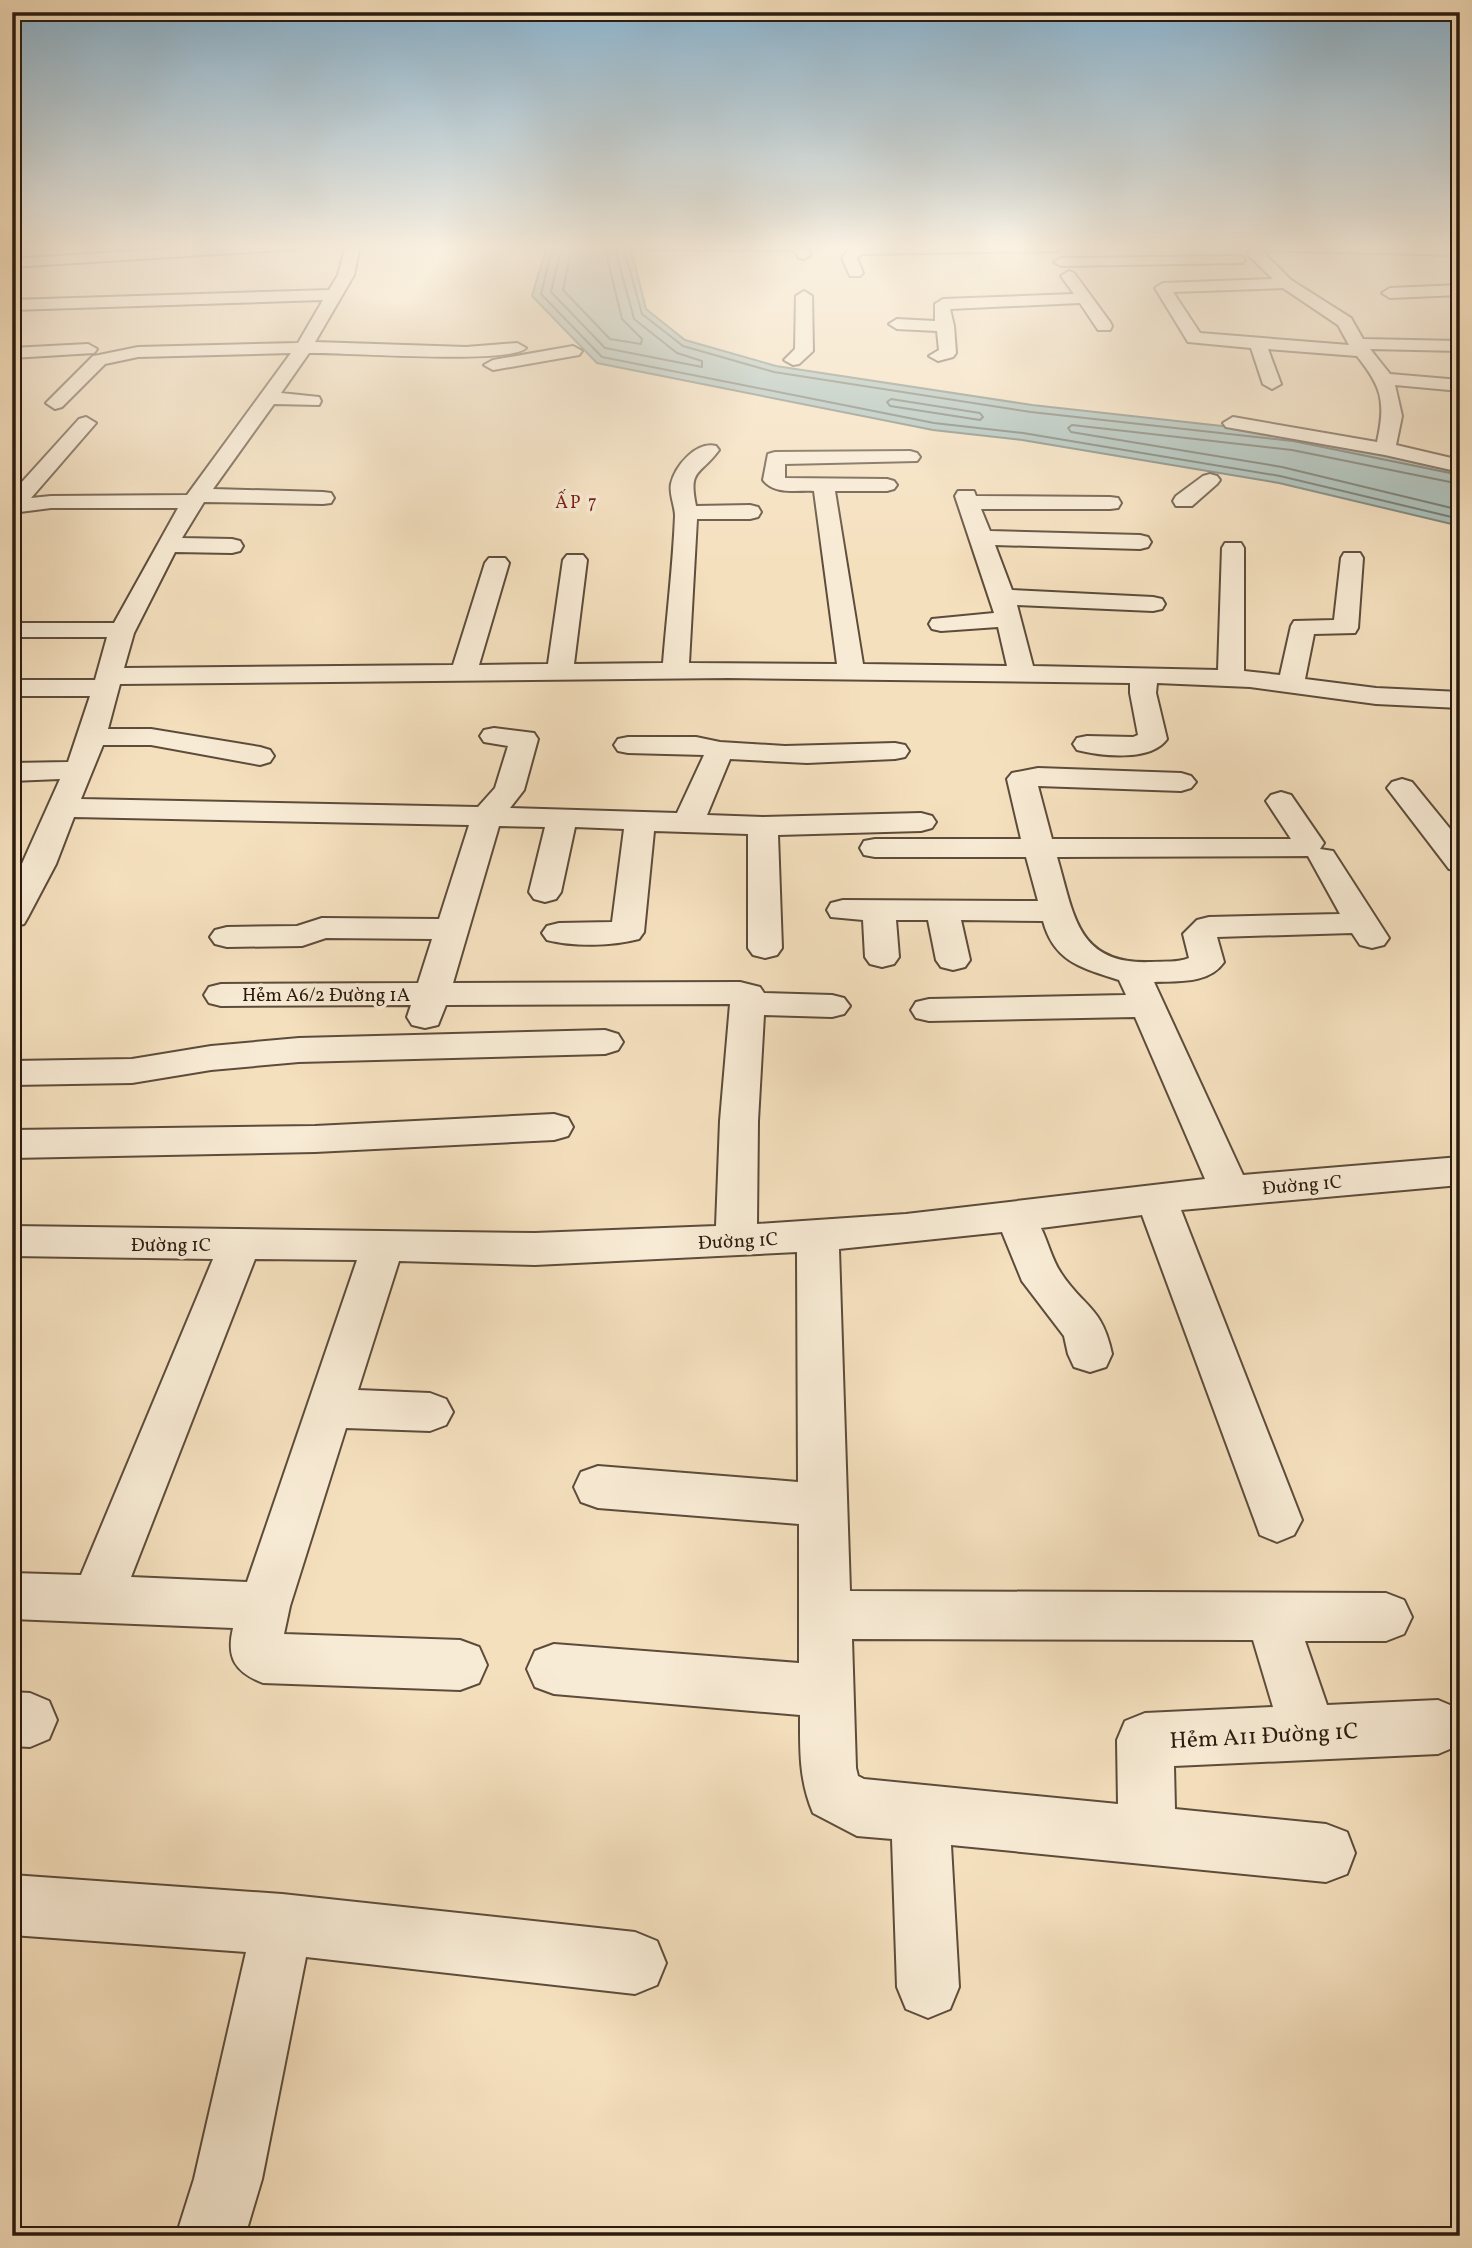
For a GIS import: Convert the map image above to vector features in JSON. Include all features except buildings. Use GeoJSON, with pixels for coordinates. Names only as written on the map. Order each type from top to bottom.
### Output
{"type":"FeatureCollection","features":[{"type":"Feature","properties":{"kind":"street"},"geometry":{"type":"LineString","coordinates":[[12,353],[73,350]]}},
{"type":"Feature","properties":{"kind":"street"},"geometry":{"type":"LineString","coordinates":[[174,367],[192,350]]}},
{"type":"Feature","properties":{"kind":"street"},"geometry":{"type":"LineString","coordinates":[[55,403],[99,360],[138,352],[192,350],[299,354],[439,366],[489,365],[573,351]]}},
{"type":"Feature","properties":{"kind":"street"},"geometry":{"type":"LineString","coordinates":[[16,902],[63,808],[92,737],[122,630],[195,498],[301,350]]}},
{"type":"Feature","properties":{"kind":"street"},"geometry":{"type":"LineString","coordinates":[[299,354],[348,350]]}},
{"type":"Feature","properties":{"kind":"street"},"geometry":{"type":"LineString","coordinates":[[394,350],[471,350]]}},
{"type":"Feature","properties":{"kind":"street"},"geometry":{"type":"LineString","coordinates":[[793,360],[804,350]]}},
{"type":"Feature","properties":{"kind":"street"},"geometry":{"type":"LineString","coordinates":[[938,356],[947,353],[948,350]]}},
{"type":"Feature","properties":{"kind":"street"},"geometry":{"type":"LineString","coordinates":[[1260,350],[1272,384]]}},
{"type":"Feature","properties":{"kind":"street"},"geometry":{"type":"LineString","coordinates":[[1362,350],[1385,379],[1392,416],[1385,449]]}},
{"type":"Feature","properties":{"kind":"street"},"geometry":{"type":"LineString","coordinates":[[1385,379],[1460,386]]}},
{"type":"Feature","properties":{"kind":"street"},"geometry":{"type":"LineString","coordinates":[[268,398],[312,401]]}},
{"type":"Feature","properties":{"kind":"street"},"geometry":{"type":"LineString","coordinates":[[1249,403],[1238,424],[1385,449],[1460,466]]}},
{"type":"Feature","properties":{"kind":"street"},"geometry":{"type":"LineString","coordinates":[[12,526],[18,506],[86,423]]}},
{"type":"Feature","properties":{"kind":"street"},"geometry":{"type":"LineString","coordinates":[[675,671],[686,513],[681,486],[688,466],[709,450]]}},
{"type":"Feature","properties":{"kind":"street"},"geometry":{"type":"LineString","coordinates":[[884,459],[888,487],[823,483],[781,484],[773,480],[775,458],[910,457]]}},
{"type":"Feature","properties":{"kind":"street"},"geometry":{"type":"LineString","coordinates":[[1184,501],[1210,480]]}},
{"type":"Feature","properties":{"kind":"street"},"geometry":{"type":"LineString","coordinates":[[823,483],[851,671]]}},
{"type":"Feature","properties":{"kind":"street"},"geometry":{"type":"LineString","coordinates":[[18,506],[195,498],[323,498]]}},
{"type":"Feature","properties":{"kind":"street"},"geometry":{"type":"LineString","coordinates":[[1022,674],[1006,608],[967,499],[1110,503]]}},
{"type":"Feature","properties":{"kind":"street"},"geometry":{"type":"LineString","coordinates":[[686,513],[750,512]]}},
{"type":"Feature","properties":{"kind":"street"},"geometry":{"type":"LineString","coordinates":[[982,538],[1140,542]]}},
{"type":"Feature","properties":{"kind":"street"},"geometry":{"type":"LineString","coordinates":[[1091,541],[1113,602]]}},
{"type":"Feature","properties":{"kind":"street"},"geometry":{"type":"LineString","coordinates":[[168,545],[232,546]]}},
{"type":"Feature","properties":{"kind":"street"},"geometry":{"type":"LineString","coordinates":[[1231,677],[1233,548]]}},
{"type":"Feature","properties":{"kind":"street"},"geometry":{"type":"LineString","coordinates":[[1291,685],[1303,626],[1346,628],[1352,558]]}},
{"type":"Feature","properties":{"kind":"street"},"geometry":{"type":"LineString","coordinates":[[560,672],[575,560]]}},
{"type":"Feature","properties":{"kind":"street"},"geometry":{"type":"LineString","coordinates":[[464,673],[497,563]]}},
{"type":"Feature","properties":{"kind":"street"},"geometry":{"type":"LineString","coordinates":[[941,624],[1006,608],[1113,602],[1153,604]]}},
{"type":"Feature","properties":{"kind":"street"},"geometry":{"type":"LineString","coordinates":[[12,630],[122,630]]}},
{"type":"Feature","properties":{"kind":"street"},"geometry":{"type":"LineString","coordinates":[[12,688],[107,682],[464,673],[851,671],[1231,677],[1376,696],[1460,700]]}},
{"type":"Feature","properties":{"kind":"street"},"geometry":{"type":"LineString","coordinates":[[1153,676],[1178,735]]}},
{"type":"Feature","properties":{"kind":"street"},"geometry":{"type":"LineString","coordinates":[[1087,744],[1137,746],[1153,739],[1143,693],[1153,676]]}},
{"type":"Feature","properties":{"kind":"street"},"geometry":{"type":"LineString","coordinates":[[417,1046],[487,816],[509,790],[524,740],[494,736]]}},
{"type":"Feature","properties":{"kind":"street"},"geometry":{"type":"LineString","coordinates":[[92,737],[151,737],[261,756]]}},
{"type":"Feature","properties":{"kind":"street"},"geometry":{"type":"LineString","coordinates":[[628,745],[696,745],[780,756],[840,756],[895,751]]}},
{"type":"Feature","properties":{"kind":"street"},"geometry":{"type":"LineString","coordinates":[[688,823],[720,750]]}},
{"type":"Feature","properties":{"kind":"street"},"geometry":{"type":"LineString","coordinates":[[12,772],[78,770]]}},
{"type":"Feature","properties":{"kind":"street"},"geometry":{"type":"LineString","coordinates":[[1181,782],[1038,777],[1021,779],[1064,936],[1088,959],[1133,972],[1192,970],[1207,962],[1200,934],[1209,927],[1368,931],[1322,858]]}},
{"type":"Feature","properties":{"kind":"street"},"geometry":{"type":"LineString","coordinates":[[1402,788],[1460,862]]}},
{"type":"Feature","properties":{"kind":"street"},"geometry":{"type":"LineString","coordinates":[[837,824],[840,832],[855,848],[1303,848],[1309,843],[1281,801]]}},
{"type":"Feature","properties":{"kind":"street"},"geometry":{"type":"LineString","coordinates":[[63,808],[487,816],[763,826],[921,821]]}},
{"type":"Feature","properties":{"kind":"street"},"geometry":{"type":"LineString","coordinates":[[545,892],[562,818]]}},
{"type":"Feature","properties":{"kind":"street"},"geometry":{"type":"LineString","coordinates":[[559,933],[627,932],[640,821]]}},
{"type":"Feature","properties":{"kind":"street"},"geometry":{"type":"LineString","coordinates":[[763,826],[765,948]]}},
{"type":"Feature","properties":{"kind":"street"},"geometry":{"type":"LineString","coordinates":[[844,910],[943,913],[1058,911]]}},
{"type":"Feature","properties":{"kind":"street"},"geometry":{"type":"LineString","coordinates":[[878,911],[882,957]]}},
{"type":"Feature","properties":{"kind":"street"},"geometry":{"type":"LineString","coordinates":[[943,913],[953,960]]}},
{"type":"Feature","properties":{"kind":"street"},"geometry":{"type":"LineString","coordinates":[[227,937],[302,936],[322,928],[451,929]]}},
{"type":"Feature","properties":{"kind":"street"},"geometry":{"type":"LineString","coordinates":[[1133,972],[1230,1190]]}},
{"type":"Feature","properties":{"kind":"street","name":"Hẻm A6/2 Đường 1A"},"geometry":{"type":"LineString","coordinates":[[221,995],[740,993],[748,995],[748,1004]]}},
{"type":"Feature","properties":{"kind":"street"},"geometry":{"type":"LineString","coordinates":[[736,1241],[739,1121],[748,1004],[832,1006]]}},
{"type":"Feature","properties":{"kind":"street"},"geometry":{"type":"LineString","coordinates":[[929,1010],[1149,1006]]}},
{"type":"Feature","properties":{"kind":"street"},"geometry":{"type":"LineString","coordinates":[[12,1073],[132,1071],[211,1058],[299,1050],[605,1042]]}},
{"type":"Feature","properties":{"kind":"street"},"geometry":{"type":"LineString","coordinates":[[12,1144],[315,1139],[554,1127]]}},
{"type":"Feature","properties":{"kind":"street","name":"Đường 1C"},"geometry":{"type":"LineString","coordinates":[[12,1241],[535,1249],[736,1241],[906,1228],[1230,1190],[1460,1171]]}},
{"type":"Feature","properties":{"kind":"street"},"geometry":{"type":"LineString","coordinates":[[1156,1198],[1277,1520]]}},
{"type":"Feature","properties":{"kind":"street"},"geometry":{"type":"LineString","coordinates":[[1015,1214],[1043,1280],[1085,1330],[1090,1354]]}},
{"type":"Feature","properties":{"kind":"street"},"geometry":{"type":"LineString","coordinates":[[818,1236],[828,1768],[833,1793],[857,1807],[1326,1853]]}},
{"type":"Feature","properties":{"kind":"street"},"geometry":{"type":"LineString","coordinates":[[96,1600],[240,1244]]}},
{"type":"Feature","properties":{"kind":"street"},"geometry":{"type":"LineString","coordinates":[[383,1245],[264,1606],[255,1647],[262,1658],[460,1665]]}},
{"type":"Feature","properties":{"kind":"street"},"geometry":{"type":"LineString","coordinates":[[328,1408],[430,1412]]}},
{"type":"Feature","properties":{"kind":"street"},"geometry":{"type":"LineString","coordinates":[[598,1487],[823,1505]]}},
{"type":"Feature","properties":{"kind":"street"},"geometry":{"type":"LineString","coordinates":[[12,1596],[264,1606]]}},
{"type":"Feature","properties":{"kind":"street"},"geometry":{"type":"LineString","coordinates":[[825,1615],[1386,1617]]}},
{"type":"Feature","properties":{"kind":"street"},"geometry":{"type":"LineString","coordinates":[[1271,1616],[1309,1733]]}},
{"type":"Feature","properties":{"kind":"street"},"geometry":{"type":"LineString","coordinates":[[554,1669],[827,1691]]}},
{"type":"Feature","properties":{"kind":"street","name":"Hẻm A11 Đường 1C"},"geometry":{"type":"LineString","coordinates":[[1147,1837],[1145,1740],[1438,1727]]}},
{"type":"Feature","properties":{"kind":"street"},"geometry":{"type":"LineString","coordinates":[[920,1814],[928,1987]]}},
{"type":"Feature","properties":{"kind":"street"},"geometry":{"type":"LineString","coordinates":[[12,1905],[282,1924],[635,1964]]}},
{"type":"Feature","properties":{"kind":"street"},"geometry":{"type":"LineString","coordinates":[[210,2236],[228,2179],[282,1924]]}},
{"type":"Feature","properties":{"kind":"water"},"geometry":{"type":"Polygon","coordinates":[[[584,350],[720,350],[776,366],[1032,405],[1294,434],[1460,469],[1460,526],[1279,483],[1022,440],[933,430],[597,363],[584,350]]]}},
{"type":"Feature","properties":{"kind":"district","name":"ẤP 7"},"geometry":{"type":"Point","coordinates":[577,502]}}]}
